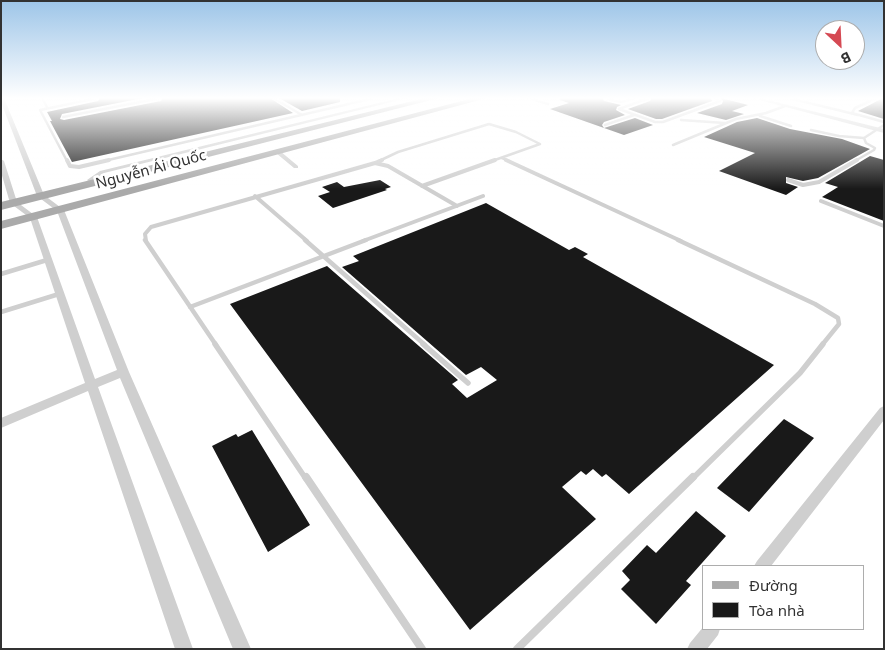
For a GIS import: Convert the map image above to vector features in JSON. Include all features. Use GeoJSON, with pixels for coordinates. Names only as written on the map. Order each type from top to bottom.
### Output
{"type":"FeatureCollection","features":[{"type":"Feature","properties":{"kind":"main road","name":"Nguyễn Ái Quốc"},"geometry":{"type":"LineString","coordinates":[[1,206],[313,128]]}},
{"type":"Feature","properties":{"kind":"main road","name":"Nguyễn Ái Quốc"},"geometry":{"type":"LineString","coordinates":[[1,225],[368,128]]}},
{"type":"Feature","properties":{"kind":"street"},"geometry":{"type":"LineString","coordinates":[[14,128],[41,196],[60,210],[123,372],[242,649]]}},
{"type":"Feature","properties":{"kind":"street"},"geometry":{"type":"LineString","coordinates":[[93,183],[90,180],[102,172],[281,128]]}},
{"type":"Feature","properties":{"kind":"street"},"geometry":{"type":"LineString","coordinates":[[877,129],[884,131]]}},
{"type":"Feature","properties":{"kind":"street"},"geometry":{"type":"LineString","coordinates":[[278,152],[296,167]]}},
{"type":"Feature","properties":{"kind":"street"},"geometry":{"type":"LineString","coordinates":[[1,161],[14,203],[32,217],[184,649]]}},
{"type":"Feature","properties":{"kind":"street"},"geometry":{"type":"LineString","coordinates":[[1,423],[123,372]]}},
{"type":"Feature","properties":{"kind":"street"},"geometry":{"type":"LineString","coordinates":[[763,565],[884,410]]}},
{"type":"Feature","properties":{"kind":"street"},"geometry":{"type":"LineString","coordinates":[[696,649],[711,630]]}},
{"type":"Feature","properties":{"kind":"lane"},"geometry":{"type":"LineString","coordinates":[[50,128],[70,166],[74,167],[244,128]]}},
{"type":"Feature","properties":{"kind":"lane"},"geometry":{"type":"LineString","coordinates":[[422,649],[144,239],[145,234],[151,227],[375,163],[398,152],[475,128]]}},
{"type":"Feature","properties":{"kind":"lane"},"geometry":{"type":"LineString","coordinates":[[422,186],[540,144],[516,132],[504,128]]}},
{"type":"Feature","properties":{"kind":"lane"},"geometry":{"type":"LineString","coordinates":[[673,145],[713,128]]}},
{"type":"Feature","properties":{"kind":"lane"},"geometry":{"type":"LineString","coordinates":[[811,130],[839,136],[864,138],[877,129]]}},
{"type":"Feature","properties":{"kind":"lane"},"geometry":{"type":"LineString","coordinates":[[788,180],[803,185],[819,182],[874,150],[875,148],[866,143],[864,138]]}},
{"type":"Feature","properties":{"kind":"lane"},"geometry":{"type":"LineString","coordinates":[[502,158],[815,304],[838,318],[839,324],[800,373],[516,649]]}},
{"type":"Feature","properties":{"kind":"lane"},"geometry":{"type":"LineString","coordinates":[[375,163],[388,166],[457,206]]}},
{"type":"Feature","properties":{"kind":"lane"},"geometry":{"type":"LineString","coordinates":[[256,196],[468,383]]}},
{"type":"Feature","properties":{"kind":"lane"},"geometry":{"type":"LineString","coordinates":[[190,307],[483,196]]}},
{"type":"Feature","properties":{"kind":"lane"},"geometry":{"type":"LineString","coordinates":[[821,201],[884,226]]}},
{"type":"Feature","properties":{"kind":"lane"},"geometry":{"type":"LineString","coordinates":[[1,274],[47,260]]}},
{"type":"Feature","properties":{"kind":"lane"},"geometry":{"type":"LineString","coordinates":[[1,312],[59,294]]}},
{"type":"Feature","properties":{"kind":"building"},"geometry":{"type":"Polygon","coordinates":[[[54,128],[224,128],[72,162],[54,128]]]}},
{"type":"Feature","properties":{"kind":"building"},"geometry":{"type":"Polygon","coordinates":[[[605,128],[643,128],[624,135],[605,128]]]}},
{"type":"Feature","properties":{"kind":"building"},"geometry":{"type":"Polygon","coordinates":[[[723,128],[788,128],[842,139],[870,149],[818,178],[803,181],[786,177],[786,183],[798,187],[786,195],[719,171],[755,153],[704,137],[723,128]]]}},
{"type":"Feature","properties":{"kind":"building"},"geometry":{"type":"Polygon","coordinates":[[[870,156],[884,160],[884,221],[822,197],[838,187],[825,183],[870,156]]]}},
{"type":"Feature","properties":{"kind":"building"},"geometry":{"type":"Polygon","coordinates":[[[380,180],[391,187],[333,208],[318,196],[330,192],[322,187],[337,182],[344,187],[380,180]]]}},
{"type":"Feature","properties":{"kind":"building"},"geometry":{"type":"Polygon","coordinates":[[[486,203],[569,250],[575,247],[588,254],[583,257],[774,365],[629,494],[606,474],[602,477],[593,469],[586,475],[581,471],[562,487],[596,519],[470,630],[230,304],[327,266],[458,380],[452,384],[467,398],[497,380],[481,367],[466,375],[342,267],[359,261],[353,256],[486,203]]]}},
{"type":"Feature","properties":{"kind":"building"},"geometry":{"type":"Polygon","coordinates":[[[784,419],[814,438],[749,512],[717,488],[784,419]]]}},
{"type":"Feature","properties":{"kind":"building"},"geometry":{"type":"Polygon","coordinates":[[[252,430],[310,525],[268,552],[212,446],[236,434],[238,437],[252,430]]]}},
{"type":"Feature","properties":{"kind":"building"},"geometry":{"type":"Polygon","coordinates":[[[696,511],[726,536],[686,581],[691,585],[656,624],[621,589],[630,580],[622,571],[647,545],[656,553],[696,511]]]}}]}
